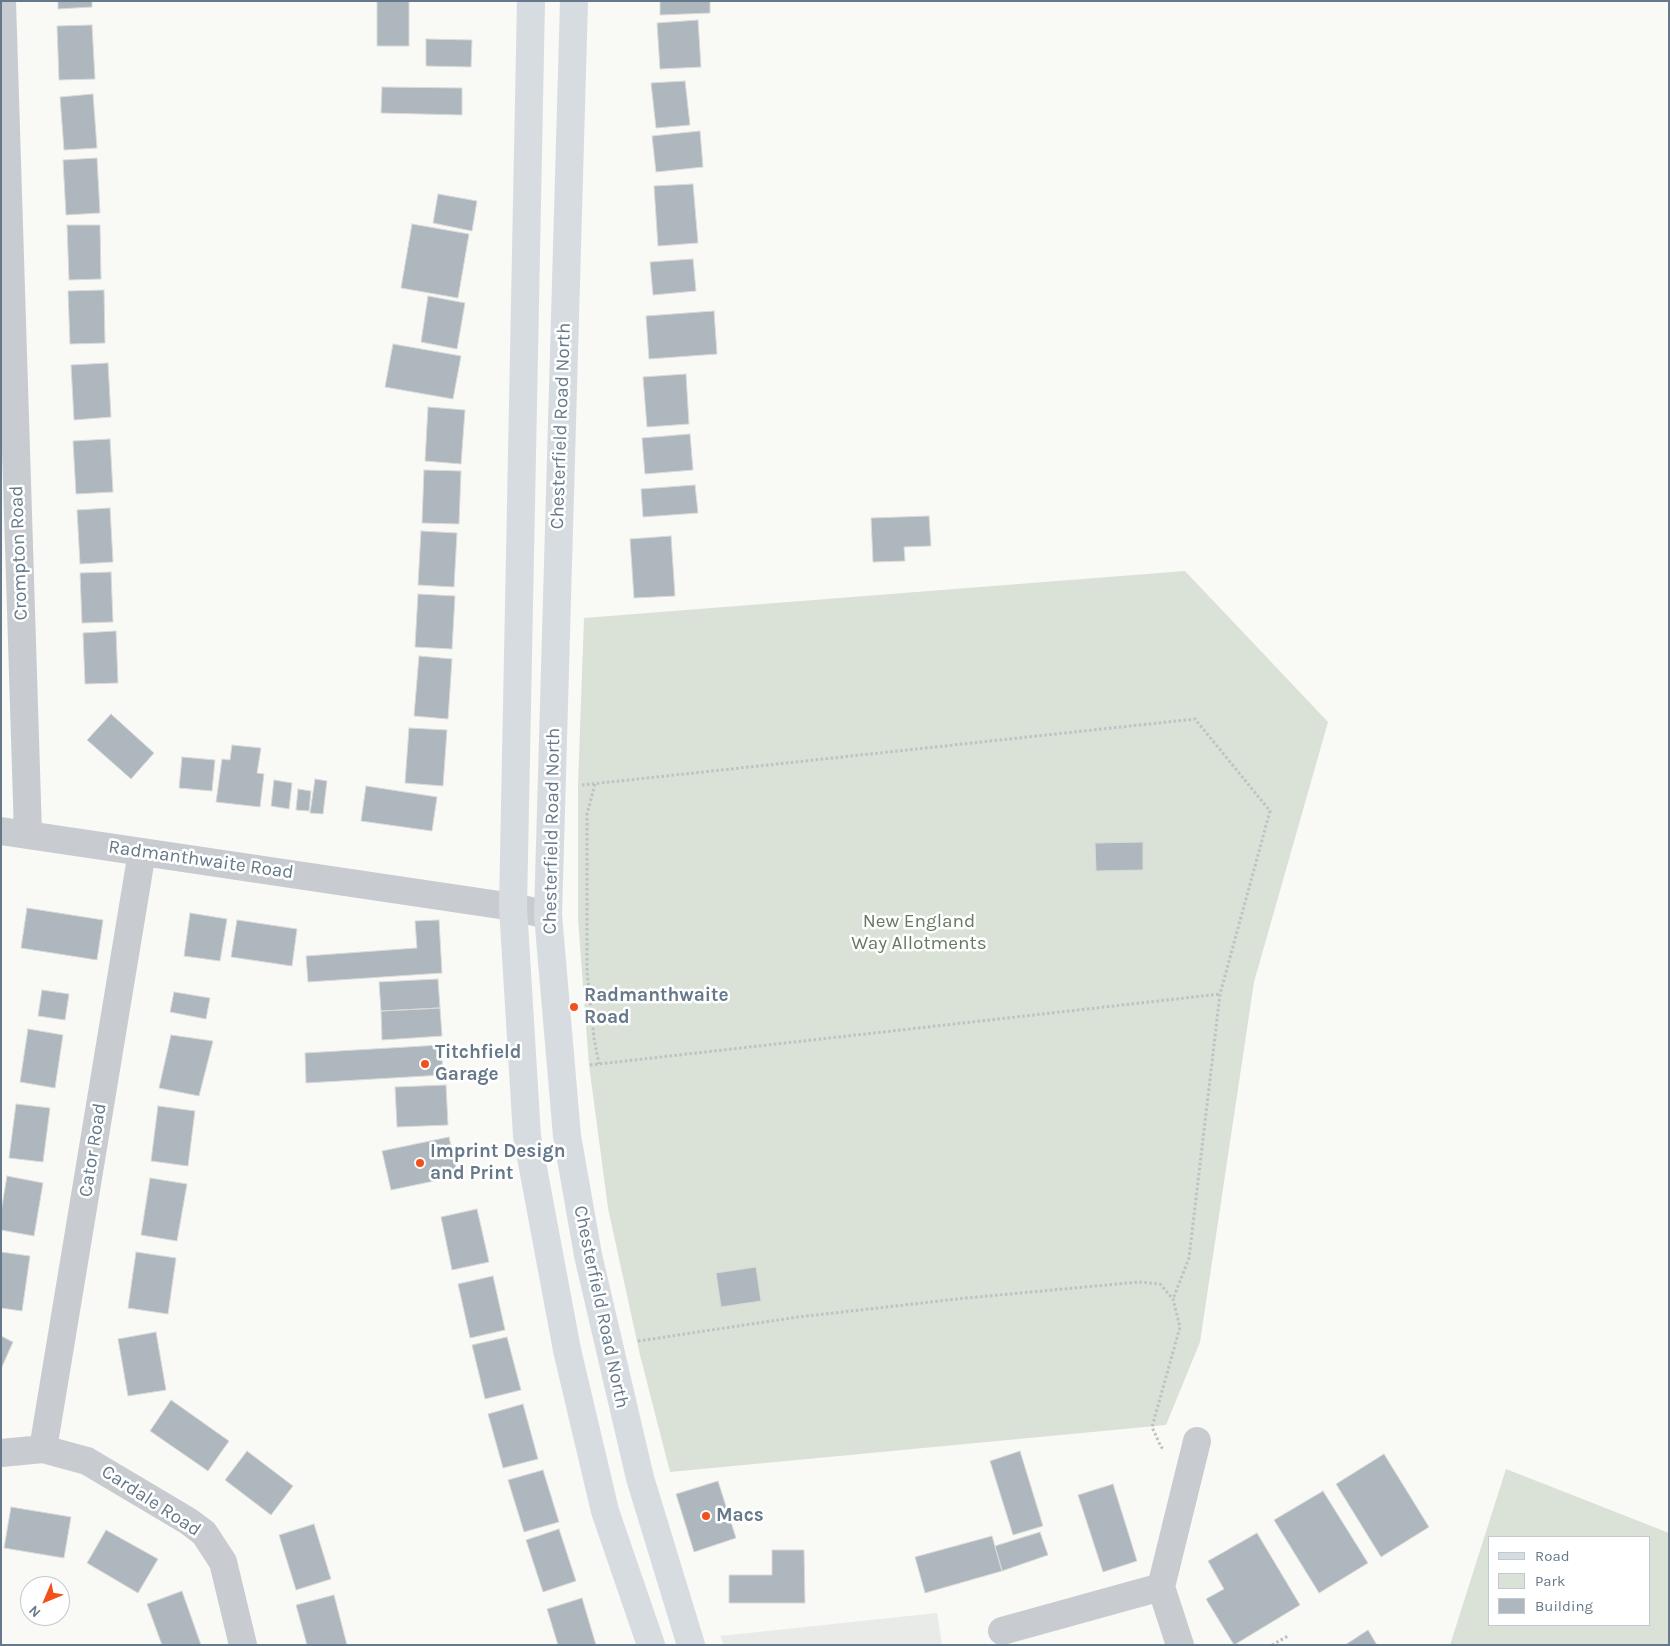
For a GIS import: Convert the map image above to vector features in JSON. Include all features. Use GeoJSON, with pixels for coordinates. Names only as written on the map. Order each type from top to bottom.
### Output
{"type":"FeatureCollection","features":[{"type":"Feature","properties":{"kind":"main road","name":"Chesterfield Road North"},"geometry":{"type":"LineString","coordinates":[[531,1],[513,907],[527,1136],[565,1340],[605,1511],[651,1645]]}},
{"type":"Feature","properties":{"kind":"main road","name":"Chesterfield Road North"},"geometry":{"type":"LineString","coordinates":[[574,1],[548,915],[567,1136],[588,1256],[640,1478],[691,1645]]}},
{"type":"Feature","properties":{"kind":"main road"},"geometry":{"type":"LineString","coordinates":[[523,353],[563,354]]}},
{"type":"Feature","properties":{"kind":"street","name":"Crompton Road"},"geometry":{"type":"LineString","coordinates":[[2,1],[28,834]]}},
{"type":"Feature","properties":{"kind":"street","name":"Radmanthwaite Road"},"geometry":{"type":"LineString","coordinates":[[1,831],[513,907],[548,915]]}},
{"type":"Feature","properties":{"kind":"street","name":"Cator Road"},"geometry":{"type":"LineString","coordinates":[[43,1449],[142,852]]}},
{"type":"Feature","properties":{"kind":"street"},"geometry":{"type":"LineString","coordinates":[[1,1453],[43,1449]]}},
{"type":"Feature","properties":{"kind":"street","name":"Cardale Road"},"geometry":{"type":"LineString","coordinates":[[43,1449],[87,1461],[188,1521],[204,1533],[223,1562],[243,1645]]}},
{"type":"Feature","properties":{"kind":"street"},"geometry":{"type":"LineString","coordinates":[[1180,1645],[1161,1586],[1194,1452]]}},
{"type":"Feature","properties":{"kind":"street"},"geometry":{"type":"LineString","coordinates":[[1002,1631],[1161,1586]]}},
{"type":"Feature","properties":{"kind":"path"},"geometry":{"type":"LineString","coordinates":[[551,789],[1195,719],[1270,811],[1220,994],[1190,1258],[1173,1299]]}},
{"type":"Feature","properties":{"kind":"path"},"geometry":{"type":"LineString","coordinates":[[596,784],[587,814],[587,961],[594,1038],[599,1064]]}},
{"type":"Feature","properties":{"kind":"path"},"geometry":{"type":"LineString","coordinates":[[561,1070],[599,1064],[1220,994]]}},
{"type":"Feature","properties":{"kind":"path"},"geometry":{"type":"LineString","coordinates":[[609,1346],[798,1317],[1139,1282],[1160,1284],[1173,1299],[1180,1326],[1152,1427],[1161,1447],[1194,1452]]}},
{"type":"Feature","properties":{"kind":"path"},"geometry":{"type":"LineString","coordinates":[[1272,1645],[1288,1636]]}},
{"type":"Feature","properties":{"kind":"shaded area"},"geometry":{"type":"Polygon","coordinates":[[[937,1613],[942,1645],[724,1645],[720,1636],[937,1613]]]}},
{"type":"Feature","properties":{"kind":"green space","name":"New England Way Allotments"},"geometry":{"type":"Polygon","coordinates":[[[1185,571],[1328,722],[1254,982],[1200,1342],[1166,1425],[670,1472],[640,1355],[608,1208],[589,1065],[578,919],[578,786],[584,618],[1185,571]]]}},
{"type":"Feature","properties":{"kind":"green space"},"geometry":{"type":"Polygon","coordinates":[[[1506,1469],[1669,1533],[1669,1645],[1450,1645],[1506,1469]]]}},
{"type":"Feature","properties":{"kind":"building"},"geometry":{"type":"Polygon","coordinates":[[[58,1],[92,1],[92,7],[58,9],[58,1]]]}},
{"type":"Feature","properties":{"kind":"building"},"geometry":{"type":"Polygon","coordinates":[[[377,1],[409,1],[409,46],[377,46],[377,1]]]}},
{"type":"Feature","properties":{"kind":"building"},"geometry":{"type":"Polygon","coordinates":[[[660,1],[710,1],[710,13],[660,15],[660,1]]]}},
{"type":"Feature","properties":{"kind":"building"},"geometry":{"type":"Polygon","coordinates":[[[698,20],[701,67],[660,69],[657,23],[698,20]]]}},
{"type":"Feature","properties":{"kind":"building"},"geometry":{"type":"Polygon","coordinates":[[[92,25],[95,79],[59,80],[57,26],[92,25]]]}},
{"type":"Feature","properties":{"kind":"building"},"geometry":{"type":"Polygon","coordinates":[[[426,39],[472,40],[471,67],[426,66],[426,39]]]}},
{"type":"Feature","properties":{"kind":"building"},"geometry":{"type":"Polygon","coordinates":[[[685,81],[690,125],[656,128],[651,83],[685,81]]]}},
{"type":"Feature","properties":{"kind":"building"},"geometry":{"type":"Polygon","coordinates":[[[382,87],[462,88],[462,115],[381,113],[382,87]]]}},
{"type":"Feature","properties":{"kind":"building"},"geometry":{"type":"Polygon","coordinates":[[[93,94],[97,148],[64,150],[60,97],[93,94]]]}},
{"type":"Feature","properties":{"kind":"building"},"geometry":{"type":"Polygon","coordinates":[[[700,131],[703,167],[656,172],[652,136],[700,131]]]}},
{"type":"Feature","properties":{"kind":"building"},"geometry":{"type":"Polygon","coordinates":[[[97,158],[100,213],[66,215],[63,160],[97,158]]]}},
{"type":"Feature","properties":{"kind":"building"},"geometry":{"type":"Polygon","coordinates":[[[693,184],[698,243],[658,246],[654,186],[693,184]]]}},
{"type":"Feature","properties":{"kind":"building"},"geometry":{"type":"Polygon","coordinates":[[[438,194],[477,201],[472,231],[433,223],[438,194]]]}},
{"type":"Feature","properties":{"kind":"building"},"geometry":{"type":"Polygon","coordinates":[[[412,224],[469,234],[458,298],[401,288],[412,224]]]}},
{"type":"Feature","properties":{"kind":"building"},"geometry":{"type":"Polygon","coordinates":[[[67,225],[100,225],[101,279],[69,280],[67,225]]]}},
{"type":"Feature","properties":{"kind":"building"},"geometry":{"type":"Polygon","coordinates":[[[693,259],[696,291],[653,295],[650,262],[693,259]]]}},
{"type":"Feature","properties":{"kind":"building"},"geometry":{"type":"Polygon","coordinates":[[[104,290],[105,343],[70,344],[68,291],[104,290]]]}},
{"type":"Feature","properties":{"kind":"building"},"geometry":{"type":"Polygon","coordinates":[[[428,296],[465,303],[457,349],[421,342],[428,296]]]}},
{"type":"Feature","properties":{"kind":"building"},"geometry":{"type":"Polygon","coordinates":[[[714,311],[717,354],[649,359],[646,316],[714,311]]]}},
{"type":"Feature","properties":{"kind":"building"},"geometry":{"type":"Polygon","coordinates":[[[393,344],[461,356],[453,399],[385,387],[393,344]]]}},
{"type":"Feature","properties":{"kind":"building"},"geometry":{"type":"Polygon","coordinates":[[[108,363],[111,417],[74,420],[71,365],[108,363]]]}},
{"type":"Feature","properties":{"kind":"building"},"geometry":{"type":"Polygon","coordinates":[[[686,374],[689,424],[647,427],[643,377],[686,374]]]}},
{"type":"Feature","properties":{"kind":"building"},"geometry":{"type":"Polygon","coordinates":[[[428,407],[465,410],[461,464],[425,461],[428,407]]]}},
{"type":"Feature","properties":{"kind":"building"},"geometry":{"type":"Polygon","coordinates":[[[690,434],[693,470],[645,474],[642,438],[690,434]]]}},
{"type":"Feature","properties":{"kind":"building"},"geometry":{"type":"Polygon","coordinates":[[[110,439],[113,492],[76,494],[73,441],[110,439]]]}},
{"type":"Feature","properties":{"kind":"building"},"geometry":{"type":"Polygon","coordinates":[[[424,470],[461,471],[459,524],[422,523],[424,470]]]}},
{"type":"Feature","properties":{"kind":"building"},"geometry":{"type":"Polygon","coordinates":[[[695,485],[698,513],[643,517],[641,489],[695,485]]]}},
{"type":"Feature","properties":{"kind":"building"},"geometry":{"type":"Polygon","coordinates":[[[110,508],[113,562],[80,564],[77,510],[110,508]]]}},
{"type":"Feature","properties":{"kind":"building"},"geometry":{"type":"Polygon","coordinates":[[[929,516],[931,546],[904,547],[905,561],[873,562],[871,518],[929,516]]]}},
{"type":"Feature","properties":{"kind":"building"},"geometry":{"type":"Polygon","coordinates":[[[421,531],[457,533],[454,587],[418,585],[421,531]]]}},
{"type":"Feature","properties":{"kind":"building"},"geometry":{"type":"Polygon","coordinates":[[[671,536],[675,596],[634,598],[630,539],[671,536]]]}},
{"type":"Feature","properties":{"kind":"building"},"geometry":{"type":"Polygon","coordinates":[[[111,572],[113,622],[82,623],[80,573],[111,572]]]}},
{"type":"Feature","properties":{"kind":"building"},"geometry":{"type":"Polygon","coordinates":[[[418,594],[455,596],[452,649],[415,647],[418,594]]]}},
{"type":"Feature","properties":{"kind":"building"},"geometry":{"type":"Polygon","coordinates":[[[116,631],[118,683],[85,684],[83,633],[116,631]]]}},
{"type":"Feature","properties":{"kind":"building"},"geometry":{"type":"Polygon","coordinates":[[[419,656],[452,659],[448,719],[414,716],[419,656]]]}},
{"type":"Feature","properties":{"kind":"building"},"geometry":{"type":"Polygon","coordinates":[[[111,714],[154,753],[131,779],[87,740],[111,714]]]}},
{"type":"Feature","properties":{"kind":"building"},"geometry":{"type":"Polygon","coordinates":[[[409,728],[447,730],[443,786],[405,783],[409,728]]]}},
{"type":"Feature","properties":{"kind":"building"},"geometry":{"type":"Polygon","coordinates":[[[232,745],[261,748],[257,773],[264,774],[260,807],[216,802],[222,759],[230,760],[232,745]]]}},
{"type":"Feature","properties":{"kind":"building"},"geometry":{"type":"Polygon","coordinates":[[[182,757],[215,760],[212,791],[179,788],[182,757]]]}},
{"type":"Feature","properties":{"kind":"building"},"geometry":{"type":"Polygon","coordinates":[[[315,779],[327,781],[323,814],[310,813],[315,779]]]}},
{"type":"Feature","properties":{"kind":"building"},"geometry":{"type":"Polygon","coordinates":[[[274,780],[292,783],[289,809],[271,806],[274,780]]]}},
{"type":"Feature","properties":{"kind":"building"},"geometry":{"type":"Polygon","coordinates":[[[366,786],[437,797],[432,831],[361,821],[366,786]]]}},
{"type":"Feature","properties":{"kind":"building"},"geometry":{"type":"Polygon","coordinates":[[[298,789],[311,791],[309,811],[296,810],[298,789]]]}},
{"type":"Feature","properties":{"kind":"building"},"geometry":{"type":"Polygon","coordinates":[[[1143,842],[1143,870],[1096,871],[1095,843],[1143,842]]]}},
{"type":"Feature","properties":{"kind":"building"},"geometry":{"type":"Polygon","coordinates":[[[27,908],[103,920],[97,960],[21,948],[27,908]]]}},
{"type":"Feature","properties":{"kind":"building"},"geometry":{"type":"Polygon","coordinates":[[[190,913],[227,919],[220,961],[184,956],[190,913]]]}},
{"type":"Feature","properties":{"kind":"building"},"geometry":{"type":"Polygon","coordinates":[[[237,920],[297,929],[292,966],[231,957],[237,920]]]}},
{"type":"Feature","properties":{"kind":"building"},"geometry":{"type":"Polygon","coordinates":[[[439,920],[442,973],[308,982],[306,956],[417,948],[415,921],[439,920]]]}},
{"type":"Feature","properties":{"kind":"building"},"geometry":{"type":"Polygon","coordinates":[[[438,979],[440,1008],[381,1011],[379,982],[438,979]]]}},
{"type":"Feature","properties":{"kind":"building"},"geometry":{"type":"Polygon","coordinates":[[[42,990],[69,994],[65,1020],[38,1016],[42,990]]]}},
{"type":"Feature","properties":{"kind":"building"},"geometry":{"type":"Polygon","coordinates":[[[174,992],[210,998],[206,1019],[170,1012],[174,992]]]}},
{"type":"Feature","properties":{"kind":"building"},"geometry":{"type":"Polygon","coordinates":[[[440,1008],[442,1036],[382,1040],[381,1011],[440,1008]]]}},
{"type":"Feature","properties":{"kind":"building"},"geometry":{"type":"Polygon","coordinates":[[[28,1029],[63,1035],[55,1088],[20,1082],[28,1029]]]}},
{"type":"Feature","properties":{"kind":"building"},"geometry":{"type":"Polygon","coordinates":[[[171,1035],[213,1041],[199,1096],[159,1088],[171,1035]]]}},
{"type":"Feature","properties":{"kind":"building"},"geometry":{"type":"Polygon","coordinates":[[[441,1045],[443,1075],[306,1083],[305,1053],[441,1045]]]}},
{"type":"Feature","properties":{"kind":"building"},"geometry":{"type":"Polygon","coordinates":[[[446,1085],[448,1125],[397,1127],[395,1087],[446,1085]]]}},
{"type":"Feature","properties":{"kind":"building"},"geometry":{"type":"Polygon","coordinates":[[[16,1104],[50,1108],[43,1162],[9,1158],[16,1104]]]}},
{"type":"Feature","properties":{"kind":"building"},"geometry":{"type":"Polygon","coordinates":[[[158,1106],[195,1111],[188,1166],[151,1161],[158,1106]]]}},
{"type":"Feature","properties":{"kind":"building","name":"Imprint Design and Print"},"geometry":{"type":"Polygon","coordinates":[[[449,1137],[458,1176],[391,1190],[382,1151],[449,1137]]]}},
{"type":"Feature","properties":{"kind":"building"},"geometry":{"type":"Polygon","coordinates":[[[7,1176],[43,1183],[34,1236],[1,1230],[1,1212],[7,1176]]]}},
{"type":"Feature","properties":{"kind":"building"},"geometry":{"type":"Polygon","coordinates":[[[150,1178],[187,1184],[177,1241],[141,1235],[150,1178]]]}},
{"type":"Feature","properties":{"kind":"building"},"geometry":{"type":"Polygon","coordinates":[[[477,1209],[489,1262],[452,1270],[441,1217],[477,1209]]]}},
{"type":"Feature","properties":{"kind":"building"},"geometry":{"type":"Polygon","coordinates":[[[1,1252],[30,1256],[22,1311],[1,1308],[1,1252]]]}},
{"type":"Feature","properties":{"kind":"building"},"geometry":{"type":"Polygon","coordinates":[[[136,1252],[176,1258],[168,1314],[128,1308],[136,1252]]]}},
{"type":"Feature","properties":{"kind":"building"},"geometry":{"type":"Polygon","coordinates":[[[756,1267],[761,1301],[721,1307],[716,1273],[756,1267]]]}},
{"type":"Feature","properties":{"kind":"building"},"geometry":{"type":"Polygon","coordinates":[[[493,1276],[505,1330],[470,1338],[458,1284],[493,1276]]]}},
{"type":"Feature","properties":{"kind":"building"},"geometry":{"type":"Polygon","coordinates":[[[156,1332],[166,1390],[128,1396],[118,1339],[156,1332]]]}},
{"type":"Feature","properties":{"kind":"building"},"geometry":{"type":"Polygon","coordinates":[[[1,1336],[13,1342],[1,1369],[1,1336]]]}},
{"type":"Feature","properties":{"kind":"building"},"geometry":{"type":"Polygon","coordinates":[[[507,1337],[521,1390],[485,1399],[472,1345],[507,1337]]]}},
{"type":"Feature","properties":{"kind":"building"},"geometry":{"type":"Polygon","coordinates":[[[171,1400],[229,1441],[208,1471],[150,1431],[171,1400]]]}},
{"type":"Feature","properties":{"kind":"building"},"geometry":{"type":"Polygon","coordinates":[[[523,1404],[538,1459],[503,1468],[488,1414],[523,1404]]]}},
{"type":"Feature","properties":{"kind":"building"},"geometry":{"type":"Polygon","coordinates":[[[247,1451],[293,1486],[271,1515],[225,1480],[247,1451]]]}},
{"type":"Feature","properties":{"kind":"building"},"geometry":{"type":"Polygon","coordinates":[[[1020,1451],[1043,1526],[1013,1535],[990,1461],[1020,1451]]]}},
{"type":"Feature","properties":{"kind":"building"},"geometry":{"type":"Polygon","coordinates":[[[1384,1454],[1429,1527],[1381,1557],[1336,1484],[1384,1454]]]}},
{"type":"Feature","properties":{"kind":"building"},"geometry":{"type":"Polygon","coordinates":[[[543,1470],[559,1522],[524,1532],[508,1480],[543,1470]]]}},
{"type":"Feature","properties":{"kind":"building","name":"Macs"},"geometry":{"type":"Polygon","coordinates":[[[718,1481],[736,1538],[694,1552],[676,1494],[718,1481]]]}},
{"type":"Feature","properties":{"kind":"building"},"geometry":{"type":"Polygon","coordinates":[[[1113,1484],[1137,1561],[1103,1572],[1078,1495],[1113,1484]]]}},
{"type":"Feature","properties":{"kind":"building"},"geometry":{"type":"Polygon","coordinates":[[[1323,1491],[1368,1563],[1319,1593],[1274,1520],[1323,1491]]]}},
{"type":"Feature","properties":{"kind":"building"},"geometry":{"type":"Polygon","coordinates":[[[11,1507],[71,1517],[64,1558],[4,1548],[11,1507]]]}},
{"type":"Feature","properties":{"kind":"building"},"geometry":{"type":"Polygon","coordinates":[[[314,1524],[331,1579],[296,1590],[279,1535],[314,1524]]]}},
{"type":"Feature","properties":{"kind":"building"},"geometry":{"type":"Polygon","coordinates":[[[559,1529],[576,1581],[543,1592],[526,1540],[559,1529]]]}},
{"type":"Feature","properties":{"kind":"building"},"geometry":{"type":"Polygon","coordinates":[[[106,1530],[158,1559],[138,1593],[87,1563],[106,1530]]]}},
{"type":"Feature","properties":{"kind":"building"},"geometry":{"type":"Polygon","coordinates":[[[1040,1532],[1048,1555],[1002,1571],[995,1546],[1040,1532]]]}},
{"type":"Feature","properties":{"kind":"building"},"geometry":{"type":"Polygon","coordinates":[[[1257,1533],[1300,1605],[1234,1645],[1206,1599],[1224,1589],[1208,1561],[1257,1533]]]}},
{"type":"Feature","properties":{"kind":"building"},"geometry":{"type":"Polygon","coordinates":[[[992,1536],[1002,1571],[925,1593],[915,1557],[992,1536]]]}},
{"type":"Feature","properties":{"kind":"building"},"geometry":{"type":"Polygon","coordinates":[[[772,1550],[804,1550],[805,1603],[729,1603],[729,1575],[772,1575],[772,1550]]]}},
{"type":"Feature","properties":{"kind":"building"},"geometry":{"type":"Polygon","coordinates":[[[182,1591],[201,1645],[162,1645],[147,1604],[182,1591]]]}},
{"type":"Feature","properties":{"kind":"building"},"geometry":{"type":"Polygon","coordinates":[[[334,1595],[347,1645],[307,1645],[296,1605],[334,1595]]]}},
{"type":"Feature","properties":{"kind":"building"},"geometry":{"type":"Polygon","coordinates":[[[582,1598],[596,1645],[558,1645],[547,1609],[582,1598]]]}},
{"type":"Feature","properties":{"kind":"building"},"geometry":{"type":"Polygon","coordinates":[[[1368,1630],[1377,1645],[1345,1645],[1368,1630]]]}},
{"type":"Feature","properties":{"kind":"place","name":"Radmanthwaite Road"},"geometry":{"type":"Point","coordinates":[574,1007]}},
{"type":"Feature","properties":{"kind":"place","name":"Titchfield Garage"},"geometry":{"type":"Point","coordinates":[425,1064]}},
{"type":"Feature","properties":{"kind":"place","name":"Imprint Design and Print"},"geometry":{"type":"Point","coordinates":[420,1163]}},
{"type":"Feature","properties":{"kind":"place","name":"Macs"},"geometry":{"type":"Point","coordinates":[706,1516]}}]}
